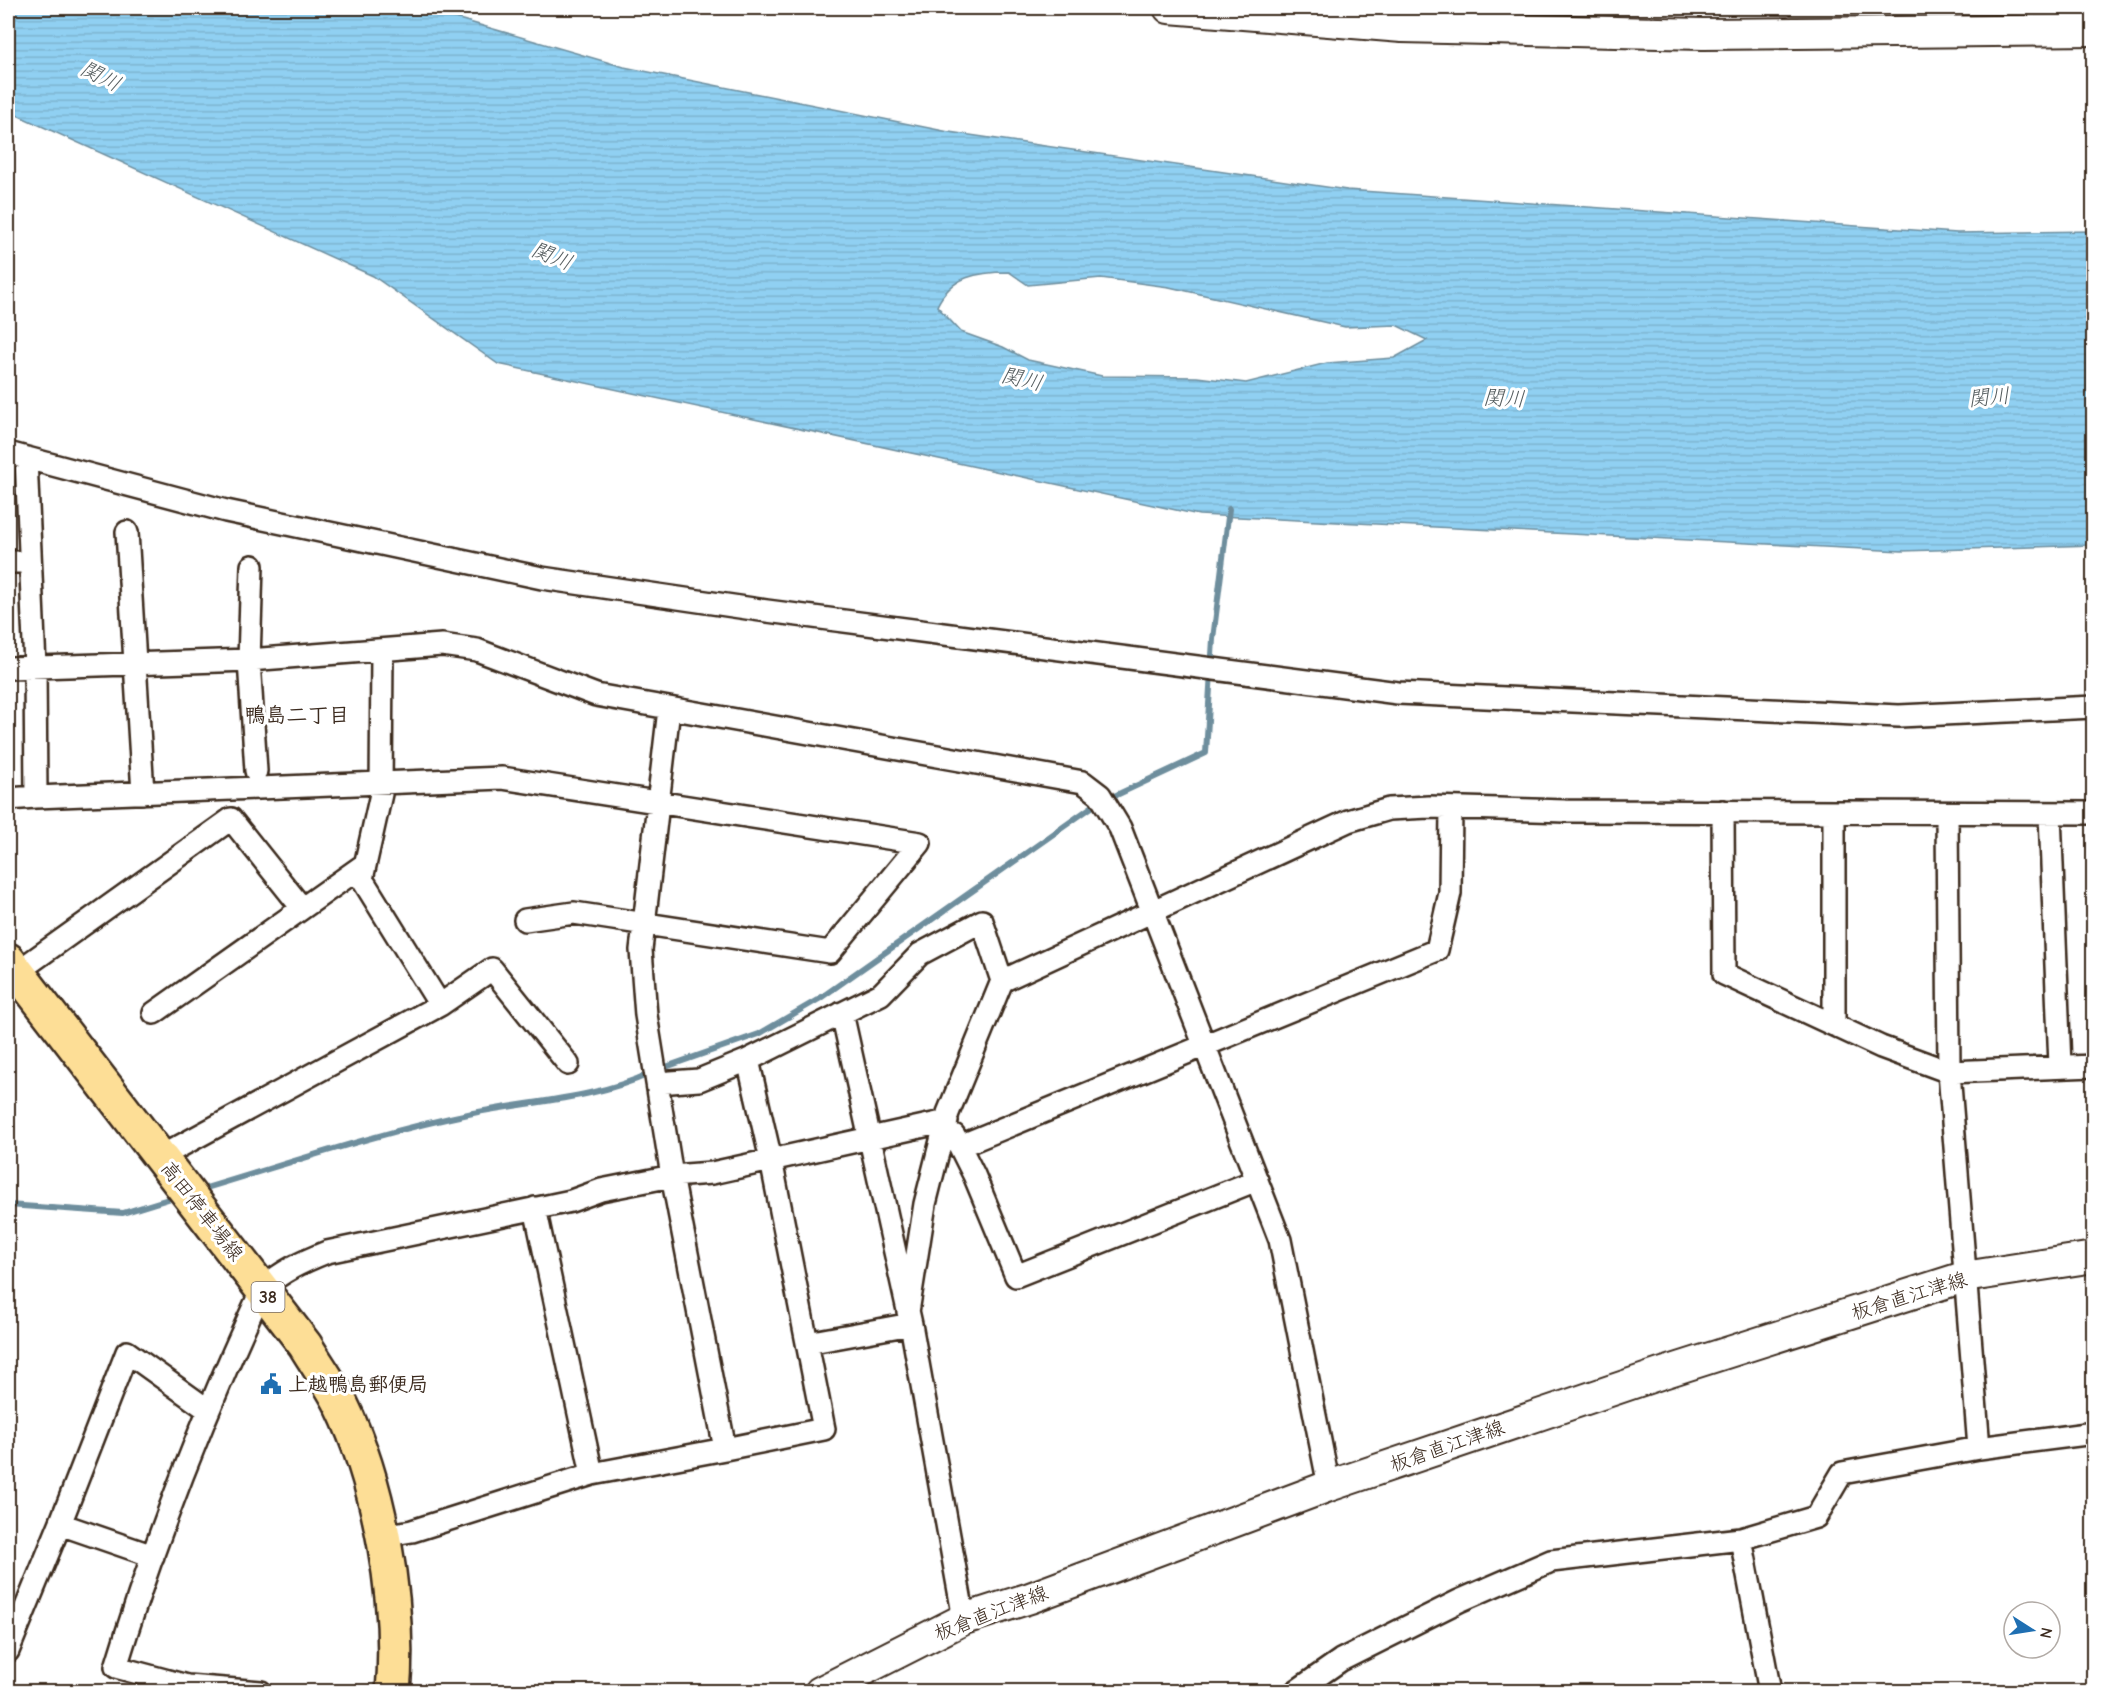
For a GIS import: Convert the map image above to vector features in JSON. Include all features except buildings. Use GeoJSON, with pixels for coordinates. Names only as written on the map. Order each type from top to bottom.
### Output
{"type":"FeatureCollection","features":[{"type":"Feature","properties":{"kind":"main road"},"geometry":{"type":"LineString","coordinates":[[1169,8],[1426,28],[1703,34],[2094,30]]}},
{"type":"Feature","properties":{"kind":"main road","name":"高田停車場線"},"geometry":{"type":"LineString","coordinates":[[12,966],[305,1345],[341,1403],[358,1445],[382,1536],[393,1594],[396,1657],[393,1692]]}},
{"type":"Feature","properties":{"kind":"main road","name":"板倉直江津線"},"geometry":{"type":"LineString","coordinates":[[820,1692],[964,1619],[1030,1598],[1329,1486],[1649,1377],[1964,1277],[2094,1257]]}},
{"type":"Feature","properties":{"kind":"street"},"geometry":{"type":"LineString","coordinates":[[36,797],[35,666],[30,562],[17,456],[226,511],[542,578],[767,611],[1398,693],[1899,716],[2094,707]]}},
{"type":"Feature","properties":{"kind":"street"},"geometry":{"type":"LineString","coordinates":[[127,532],[143,793]]}},
{"type":"Feature","properties":{"kind":"street"},"geometry":{"type":"LineString","coordinates":[[8,562],[30,562]]}},
{"type":"Feature","properties":{"kind":"street"},"geometry":{"type":"LineString","coordinates":[[252,566],[249,660],[256,771]]}},
{"type":"Feature","properties":{"kind":"street"},"geometry":{"type":"LineString","coordinates":[[8,668],[249,660],[442,645],[477,650],[596,695],[1083,782],[1100,795],[1120,828],[1280,1240],[1329,1486]]}},
{"type":"Feature","properties":{"kind":"street"},"geometry":{"type":"LineString","coordinates":[[382,650],[381,783],[362,879],[440,1005]]}},
{"type":"Feature","properties":{"kind":"street"},"geometry":{"type":"LineString","coordinates":[[669,709],[642,950],[646,1015],[672,1176],[725,1449]]}},
{"type":"Feature","properties":{"kind":"street"},"geometry":{"type":"LineString","coordinates":[[8,799],[502,778],[920,843],[830,952],[646,922],[574,913],[525,920]]}},
{"type":"Feature","properties":{"kind":"street"},"geometry":{"type":"LineString","coordinates":[[960,1146],[1437,950],[1450,893],[1451,808]]}},
{"type":"Feature","properties":{"kind":"street"},"geometry":{"type":"LineString","coordinates":[[1002,981],[1348,821],[1389,809],[1947,814],[2094,813]]}},
{"type":"Feature","properties":{"kind":"street"},"geometry":{"type":"LineString","coordinates":[[1723,811],[1724,974],[1881,1047],[1950,1072],[2094,1066]]}},
{"type":"Feature","properties":{"kind":"street"},"geometry":{"type":"LineString","coordinates":[[1834,813],[1834,1025]]}},
{"type":"Feature","properties":{"kind":"street"},"geometry":{"type":"LineString","coordinates":[[1947,814],[1950,1072],[1964,1277],[1979,1448]]}},
{"type":"Feature","properties":{"kind":"street"},"geometry":{"type":"LineString","coordinates":[[2050,814],[2060,1066]]}},
{"type":"Feature","properties":{"kind":"street"},"geometry":{"type":"LineString","coordinates":[[12,966],[231,819],[302,908]]}},
{"type":"Feature","properties":{"kind":"street"},"geometry":{"type":"LineString","coordinates":[[154,1012],[365,864]]}},
{"type":"Feature","properties":{"kind":"street"},"geometry":{"type":"LineString","coordinates":[[657,1083],[699,1080],[748,1060],[881,994],[920,954],[982,921],[1002,981],[946,1120],[925,1204],[910,1318]]}},
{"type":"Feature","properties":{"kind":"street"},"geometry":{"type":"LineString","coordinates":[[160,1158],[440,1005],[492,969],[568,1064]]}},
{"type":"Feature","properties":{"kind":"street"},"geometry":{"type":"LineString","coordinates":[[842,1013],[872,1139],[910,1318],[964,1619]]}},
{"type":"Feature","properties":{"kind":"street"},"geometry":{"type":"LineString","coordinates":[[382,1536],[412,1531],[592,1474],[824,1429],[771,1160],[748,1060]]}},
{"type":"Feature","properties":{"kind":"street"},"geometry":{"type":"LineString","coordinates":[[946,1120],[960,1146],[1016,1276],[1257,1180]]}},
{"type":"Feature","properties":{"kind":"street"},"geometry":{"type":"LineString","coordinates":[[261,1692],[187,1686],[116,1667],[153,1556],[208,1410],[262,1289],[290,1267],[327,1251],[571,1201],[600,1190],[672,1176],[712,1173],[872,1139],[946,1120]]}},
{"type":"Feature","properties":{"kind":"street"},"geometry":{"type":"LineString","coordinates":[[535,1208],[592,1474]]}},
{"type":"Feature","properties":{"kind":"street"},"geometry":{"type":"LineString","coordinates":[[807,1343],[910,1318]]}},
{"type":"Feature","properties":{"kind":"street"},"geometry":{"type":"LineString","coordinates":[[8,1651],[127,1353],[208,1410]]}},
{"type":"Feature","properties":{"kind":"street"},"geometry":{"type":"LineString","coordinates":[[1295,1692],[1341,1660],[1459,1602],[1551,1561],[1741,1539],[1816,1517],[1842,1473],[1979,1448],[2094,1433]]}},
{"type":"Feature","properties":{"kind":"street"},"geometry":{"type":"LineString","coordinates":[[60,1524],[153,1556]]}},
{"type":"Feature","properties":{"kind":"street"},"geometry":{"type":"LineString","coordinates":[[1741,1539],[1770,1692]]}},
{"type":"Feature","properties":{"kind":"water","name":"関川"},"geometry":{"type":"Polygon","coordinates":[[[8,8],[421,8],[624,67],[949,132],[1347,190],[1957,233],[2093,231],[2093,545],[1902,551],[1199,515],[498,364],[373,276],[8,111],[8,8]],[[1009,272],[976,275],[950,288],[937,306],[961,332],[1003,347],[1028,360],[1102,376],[1197,377],[1246,383],[1327,363],[1394,358],[1427,340],[1396,325],[1345,327],[1169,287],[1101,278],[1028,285],[1009,272]]]}},
{"type":"Feature","properties":{"kind":"waterway"},"geometry":{"type":"LineString","coordinates":[[660,1069],[759,1034],[819,999],[1093,806],[1206,753],[1213,639],[1229,509]]}},
{"type":"Feature","properties":{"kind":"waterway"},"geometry":{"type":"LineString","coordinates":[[199,1190],[404,1129],[473,1113],[586,1094],[630,1082],[651,1073]]}},
{"type":"Feature","properties":{"kind":"waterway"},"geometry":{"type":"LineString","coordinates":[[8,1205],[123,1213],[178,1196]]}},
{"type":"Feature","properties":{"kind":"place","name":"上越鴨島郵便局"},"geometry":{"type":"Point","coordinates":[271,1384]}},
{"type":"Feature","properties":{"kind":"district","name":"鴨島二丁目"},"geometry":{"type":"Point","coordinates":[297,715]}}]}
